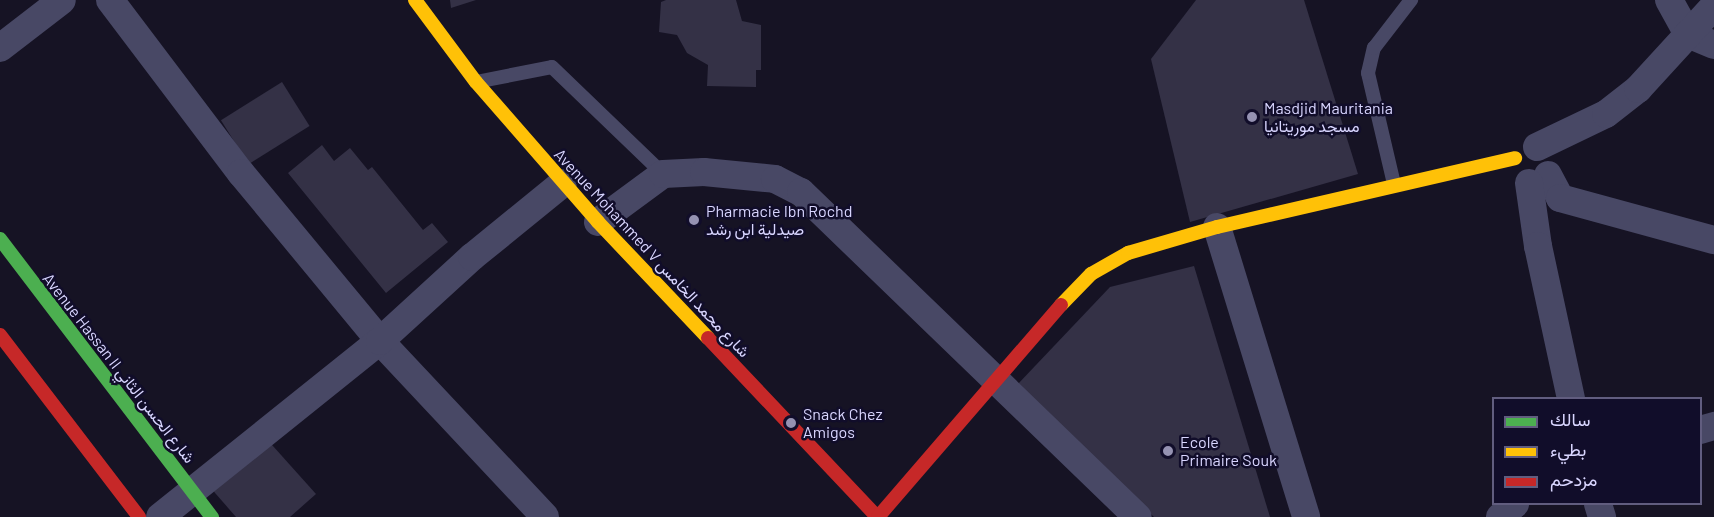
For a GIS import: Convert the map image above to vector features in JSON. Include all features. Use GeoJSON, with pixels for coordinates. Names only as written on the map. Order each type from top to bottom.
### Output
{"type":"FeatureCollection","features":[{"type":"Feature","properties":{"kind":"street"},"geometry":{"type":"LineString","coordinates":[[0,48],[62,0]]}},
{"type":"Feature","properties":{"kind":"street"},"geometry":{"type":"LineString","coordinates":[[110,0],[242,173],[380,341],[545,517]]}},
{"type":"Feature","properties":{"kind":"street","name":"Avenue Mohammed V شارع محمد الخامس"},"geometry":{"type":"LineString","coordinates":[[415,0],[476,82],[563,183],[878,517]]}},
{"type":"Feature","properties":{"kind":"street"},"geometry":{"type":"LineString","coordinates":[[1669,0],[1688,33],[1714,45]]}},
{"type":"Feature","properties":{"kind":"street"},"geometry":{"type":"LineString","coordinates":[[878,517],[997,378],[1091,274],[1128,253],[1217,227],[1526,153],[1605,114],[1638,89],[1714,6]]}},
{"type":"Feature","properties":{"kind":"street"},"geometry":{"type":"LineString","coordinates":[[1526,153],[1515,171],[1539,179],[1560,198],[1714,240]]}},
{"type":"Feature","properties":{"kind":"street"},"geometry":{"type":"LineString","coordinates":[[598,222],[663,174],[704,172],[775,179],[801,192],[997,378],[1138,517]]}},
{"type":"Feature","properties":{"kind":"street"},"geometry":{"type":"LineString","coordinates":[[1539,179],[1538,246],[1571,397]]}},
{"type":"Feature","properties":{"kind":"street"},"geometry":{"type":"LineString","coordinates":[[160,517],[195,492],[380,341],[472,257],[563,183]]}},
{"type":"Feature","properties":{"kind":"street"},"geometry":{"type":"LineString","coordinates":[[1217,227],[1306,517]]}},
{"type":"Feature","properties":{"kind":"street","name":"Avenue Hassan II شارع الحسن الثاني"},"geometry":{"type":"LineString","coordinates":[[0,239],[212,517]]}},
{"type":"Feature","properties":{"kind":"street"},"geometry":{"type":"LineString","coordinates":[[0,335],[140,517]]}},
{"type":"Feature","properties":{"kind":"street"},"geometry":{"type":"LineString","coordinates":[[1500,517],[1514,505]]}},
{"type":"Feature","properties":{"kind":"lane"},"geometry":{"type":"LineString","coordinates":[[1394,184],[1368,73],[1374,48],[1411,0]]}},
{"type":"Feature","properties":{"kind":"lane"},"geometry":{"type":"LineString","coordinates":[[476,82],[552,67],[663,174]]}},
{"type":"Feature","properties":{"kind":"building"},"geometry":{"type":"Polygon","coordinates":[[[450,0],[476,0],[451,8],[450,0]]]}},
{"type":"Feature","properties":{"kind":"building"},"geometry":{"type":"Polygon","coordinates":[[[666,0],[736,0],[742,21],[761,25],[761,70],[756,70],[756,87],[707,86],[708,65],[687,53],[677,35],[659,32],[661,2],[666,0]]]}},
{"type":"Feature","properties":{"kind":"building","name":"Masdjid Mauritania مسجد موريتانيا"},"geometry":{"type":"Polygon","coordinates":[[[1196,0],[1304,0],[1358,174],[1190,222],[1151,59],[1196,0]]]}},
{"type":"Feature","properties":{"kind":"building"},"geometry":{"type":"Polygon","coordinates":[[[282,82],[310,126],[248,164],[221,120],[282,82]]]}},
{"type":"Feature","properties":{"kind":"building"},"geometry":{"type":"Polygon","coordinates":[[[322,145],[334,161],[350,148],[368,170],[372,167],[423,230],[432,223],[448,242],[386,293],[288,173],[322,145]]]}},
{"type":"Feature","properties":{"kind":"building","name":"Ecole Primaire Souk"},"geometry":{"type":"Polygon","coordinates":[[[1194,266],[1270,517],[1154,517],[1017,385],[1110,287],[1194,266]]]}},
{"type":"Feature","properties":{"kind":"building"},"geometry":{"type":"Polygon","coordinates":[[[264,436],[316,494],[290,517],[236,517],[209,486],[264,436]]]}},
{"type":"Feature","properties":{"kind":"traffic: fast"},"geometry":{"type":"LineString","coordinates":[[0,239],[212,517]]}},
{"type":"Feature","properties":{"kind":"traffic: slow"},"geometry":{"type":"LineString","coordinates":[[415,0],[476,82],[598,222],[708,338]]}},
{"type":"Feature","properties":{"kind":"traffic: slow"},"geometry":{"type":"LineString","coordinates":[[1061,305],[1091,274],[1128,253],[1217,227],[1515,158]]}},
{"type":"Feature","properties":{"kind":"traffic: jam"},"geometry":{"type":"LineString","coordinates":[[878,517],[1061,305]]}},
{"type":"Feature","properties":{"kind":"traffic: jam"},"geometry":{"type":"LineString","coordinates":[[0,335],[139,517]]}},
{"type":"Feature","properties":{"kind":"traffic: jam"},"geometry":{"type":"LineString","coordinates":[[708,338],[877,517]]}},
{"type":"Feature","properties":{"kind":"place","name":"Masdjid Mauritania مسجد موريتانيا"},"geometry":{"type":"Point","coordinates":[1252,117]}},
{"type":"Feature","properties":{"kind":"place","name":"Pharmacie Ibn Rochd صيدلية ابن رشد"},"geometry":{"type":"Point","coordinates":[694,220]}},
{"type":"Feature","properties":{"kind":"place","name":"Snack Chez Amigos"},"geometry":{"type":"Point","coordinates":[791,423]}},
{"type":"Feature","properties":{"kind":"place","name":"Ecole Primaire Souk"},"geometry":{"type":"Point","coordinates":[1168,451]}}]}
